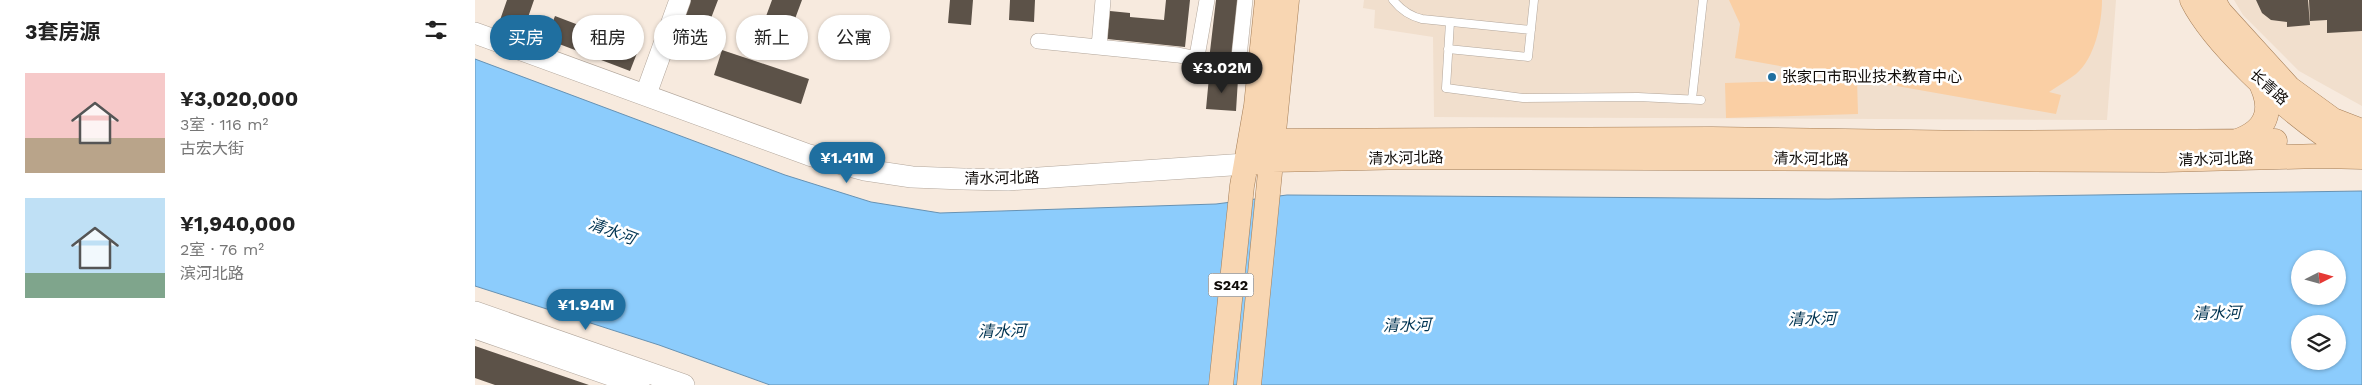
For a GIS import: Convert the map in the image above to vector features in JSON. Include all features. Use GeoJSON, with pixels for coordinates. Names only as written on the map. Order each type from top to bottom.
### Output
{"type":"FeatureCollection","features":[{"type":"Feature","properties":{"kind":"main road"},"geometry":{"type":"LineString","coordinates":[[1266,147],[1260,72],[1267,0]]}},
{"type":"Feature","properties":{"kind":"main road"},"geometry":{"type":"LineString","coordinates":[[1266,147],[1287,0]]}},
{"type":"Feature","properties":{"kind":"main road","name":"长青路"},"geometry":{"type":"LineString","coordinates":[[2192,0],[2201,17],[2242,64],[2323,134],[2362,156]]}},
{"type":"Feature","properties":{"kind":"main road","name":"长青路"},"geometry":{"type":"LineString","coordinates":[[2213,0],[2220,12],[2289,88],[2333,120],[2362,131]]}},
{"type":"Feature","properties":{"kind":"main road"},"geometry":{"type":"LineString","coordinates":[[2235,141],[2249,137],[2259,130],[2264,121],[2267,107],[2266,92],[2258,78]]}},
{"type":"Feature","properties":{"kind":"main road","name":"清水河北路"},"geometry":{"type":"LineString","coordinates":[[1266,147],[1712,139],[1975,143],[2362,142]]}},
{"type":"Feature","properties":{"kind":"main road","name":"清水河北路"},"geometry":{"type":"LineString","coordinates":[[1266,147],[1411,157],[2164,160],[2362,156]]}},
{"type":"Feature","properties":{"kind":"main road","name":"清水河北路"},"geometry":{"type":"LineString","coordinates":[[1244,175],[1266,147]]}},
{"type":"Feature","properties":{"kind":"main road","name":"S242"},"geometry":{"type":"LineString","coordinates":[[1249,385],[1269,186],[1266,147]]}},
{"type":"Feature","properties":{"kind":"main road","name":"S242"},"geometry":{"type":"LineString","coordinates":[[1221,385],[1244,175]]}},
{"type":"Feature","properties":{"kind":"street"},"geometry":{"type":"LineString","coordinates":[[646,94],[680,0]]}},
{"type":"Feature","properties":{"kind":"street"},"geometry":{"type":"LineString","coordinates":[[1099,47],[1103,0]]}},
{"type":"Feature","properties":{"kind":"street"},"geometry":{"type":"LineString","coordinates":[[1196,62],[1207,0]]}},
{"type":"Feature","properties":{"kind":"street"},"geometry":{"type":"LineString","coordinates":[[1196,62],[1238,66],[1245,0]]}},
{"type":"Feature","properties":{"kind":"street","name":"清水河北路"},"geometry":{"type":"LineString","coordinates":[[475,33],[809,155],[865,170],[912,177],[1009,180],[1244,175]]}},
{"type":"Feature","properties":{"kind":"street"},"geometry":{"type":"LineString","coordinates":[[1038,41],[1178,55],[1189,57],[1208,68],[1260,72]]}},
{"type":"Feature","properties":{"kind":"street"},"geometry":{"type":"LineString","coordinates":[[475,312],[604,372],[684,385]]}},
{"type":"Feature","properties":{"kind":"street"},"geometry":{"type":"LineString","coordinates":[[475,328],[639,385]]}},
{"type":"Feature","properties":{"kind":"lane"},"geometry":{"type":"LineString","coordinates":[[1393,0],[1402,10],[1412,16],[1450,22],[1531,30]]}},
{"type":"Feature","properties":{"kind":"lane"},"geometry":{"type":"LineString","coordinates":[[1448,50],[1528,57],[1534,0]]}},
{"type":"Feature","properties":{"kind":"lane"},"geometry":{"type":"LineString","coordinates":[[1692,100],[1703,0]]}},
{"type":"Feature","properties":{"kind":"lane"},"geometry":{"type":"LineString","coordinates":[[1450,22],[1446,88],[1523,98],[1638,97],[1701,100]]}},
{"type":"Feature","properties":{"kind":"shaded area","name":"张家口市职业技术教育中心"},"geometry":{"type":"Polygon","coordinates":[[[1364,0],[2116,0],[2107,120],[1434,117],[1433,37],[1374,28],[1375,10],[1363,8],[1364,0]]]}},
{"type":"Feature","properties":{"kind":"shaded area"},"geometry":{"type":"Polygon","coordinates":[[[1729,0],[2102,0],[2099,29],[2093,50],[2088,59],[2076,74],[2049,92],[2061,95],[2056,114],[1857,79],[1858,114],[1726,118],[1725,83],[1853,79],[1735,58],[1740,24],[1729,0]]]}},
{"type":"Feature","properties":{"kind":"shaded area"},"geometry":{"type":"Polygon","coordinates":[[[2234,0],[2362,0],[2362,106],[2299,71],[2243,15],[2234,0]]]}},
{"type":"Feature","properties":{"kind":"water","name":"清水河"},"geometry":{"type":"Polygon","coordinates":[[[475,59],[785,175],[871,202],[940,213],[1216,204],[1287,195],[1828,199],[2362,191],[2362,385],[770,385],[659,345],[475,286],[475,59]]]}},
{"type":"Feature","properties":{"kind":"building"},"geometry":{"type":"Polygon","coordinates":[[[507,0],[534,0],[529,15],[502,15],[507,0]]]}},
{"type":"Feature","properties":{"kind":"building"},"geometry":{"type":"Polygon","coordinates":[[[688,0],[718,0],[712,15],[682,15],[688,0]]]}},
{"type":"Feature","properties":{"kind":"building"},"geometry":{"type":"Polygon","coordinates":[[[772,0],[802,0],[796,15],[767,15],[772,0]]]}},
{"type":"Feature","properties":{"kind":"building"},"geometry":{"type":"Polygon","coordinates":[[[950,0],[973,0],[971,25],[948,23],[950,0]]]}},
{"type":"Feature","properties":{"kind":"building"},"geometry":{"type":"Polygon","coordinates":[[[1010,0],[1035,0],[1034,22],[1009,20],[1010,0]]]}},
{"type":"Feature","properties":{"kind":"building"},"geometry":{"type":"Polygon","coordinates":[[[1166,0],[1190,0],[1185,47],[1107,39],[1110,11],[1130,13],[1130,17],[1164,20],[1166,0]]]}},
{"type":"Feature","properties":{"kind":"building"},"geometry":{"type":"Polygon","coordinates":[[[1216,0],[1241,0],[1235,63],[1209,60],[1216,0]]]}},
{"type":"Feature","properties":{"kind":"building"},"geometry":{"type":"Polygon","coordinates":[[[2256,0],[2308,0],[2310,25],[2287,27],[2287,22],[2271,20],[2262,13],[2256,0]]]}},
{"type":"Feature","properties":{"kind":"building"},"geometry":{"type":"Polygon","coordinates":[[[2309,0],[2362,0],[2362,31],[2327,33],[2327,20],[2310,21],[2309,0]]]}},
{"type":"Feature","properties":{"kind":"building"},"geometry":{"type":"Polygon","coordinates":[[[562,19],[572,22],[572,49],[562,45],[562,19]]]}},
{"type":"Feature","properties":{"kind":"building"},"geometry":{"type":"Polygon","coordinates":[[[726,51],[736,55],[736,60],[752,60],[809,79],[801,104],[714,75],[719,60],[726,60],[726,51]]]}},
{"type":"Feature","properties":{"kind":"building"},"geometry":{"type":"Polygon","coordinates":[[[601,60],[634,60],[630,71],[601,60]]]}},
{"type":"Feature","properties":{"kind":"building"},"geometry":{"type":"Polygon","coordinates":[[[1209,77],[1238,79],[1236,111],[1206,109],[1209,77]]]}},
{"type":"Feature","properties":{"kind":"building"},"geometry":{"type":"Polygon","coordinates":[[[475,346],[589,385],[495,385],[475,378],[475,346]]]}},
{"type":"Feature","properties":{"kind":"place","name":"张家口市职业技术教育中心"},"geometry":{"type":"Point","coordinates":[1772,77]}}]}
